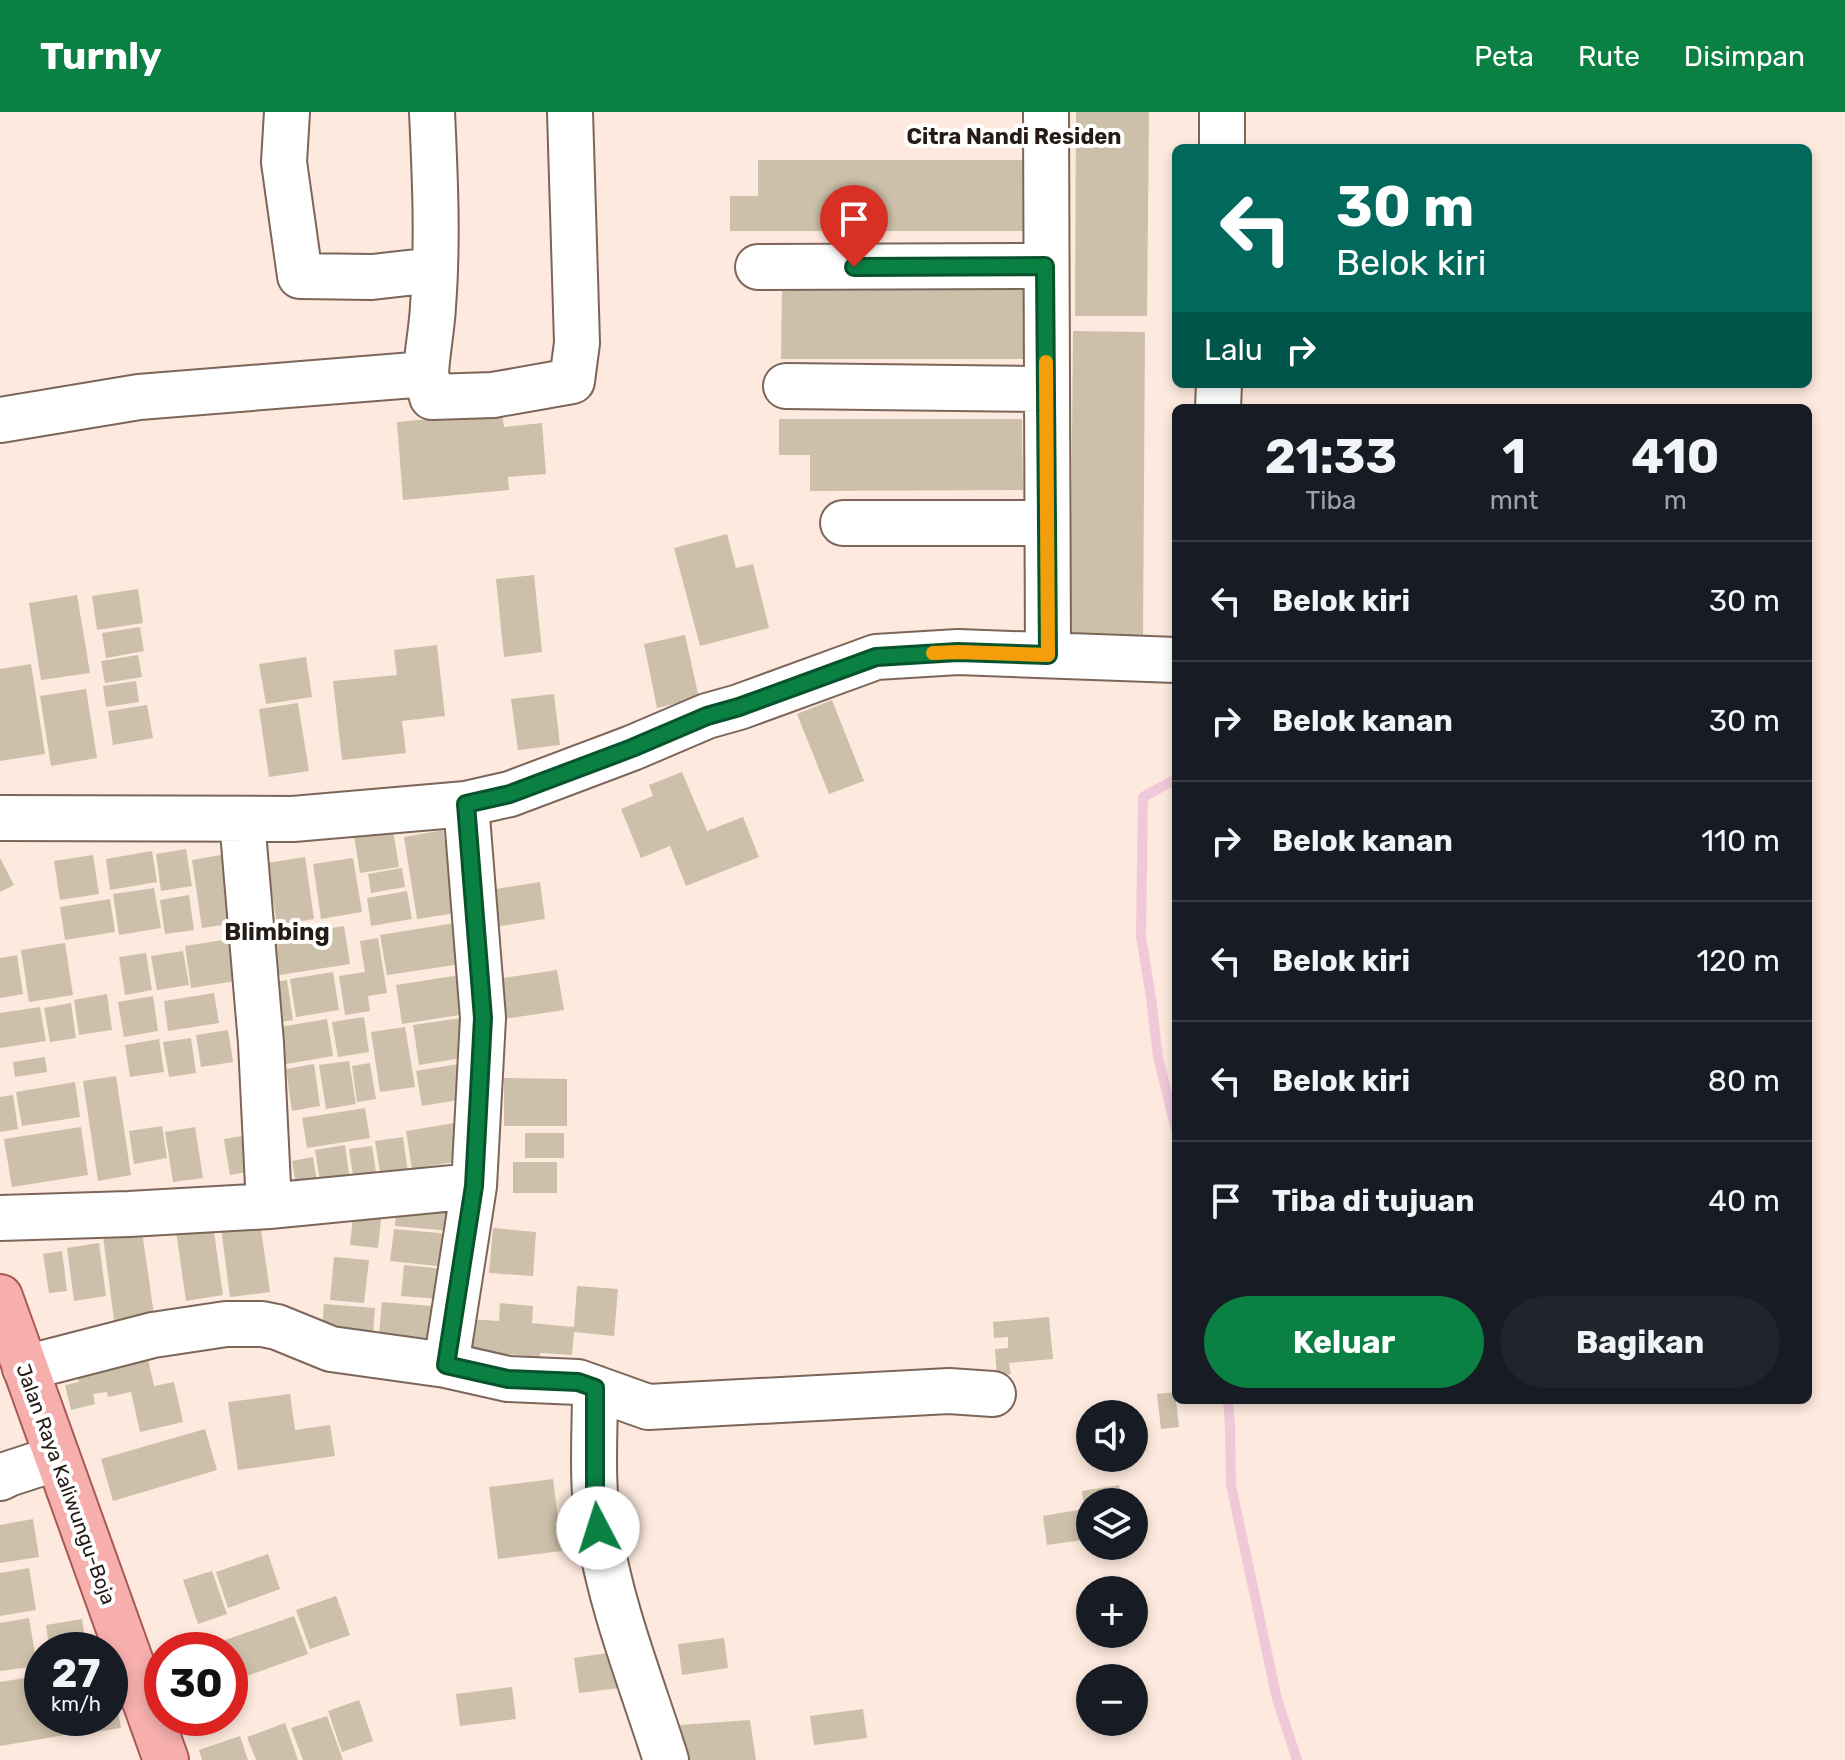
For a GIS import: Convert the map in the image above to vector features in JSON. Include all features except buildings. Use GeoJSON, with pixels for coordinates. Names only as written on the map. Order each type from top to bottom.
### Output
{"type":"FeatureCollection","features":[{"type":"Feature","properties":{"kind":"main road","name":"Jalan Raya Kaliwungu-Boja"},"geometry":{"type":"LineString","coordinates":[[0,1297],[166,1760]]}},
{"type":"Feature","properties":{"kind":"street"},"geometry":{"type":"LineString","coordinates":[[287,112],[284,162],[300,276],[372,277],[434,270]]}},
{"type":"Feature","properties":{"kind":"street"},"geometry":{"type":"LineString","coordinates":[[432,112],[435,228],[433,308],[426,374],[432,397],[493,395],[572,381],[577,343],[570,112]]}},
{"type":"Feature","properties":{"kind":"street"},"geometry":{"type":"LineString","coordinates":[[1046,112],[1048,655]]}},
{"type":"Feature","properties":{"kind":"street"},"geometry":{"type":"LineString","coordinates":[[1222,112],[1222,144]]}},
{"type":"Feature","properties":{"kind":"street"},"geometry":{"type":"LineString","coordinates":[[758,267],[1045,266]]}},
{"type":"Feature","properties":{"kind":"street"},"geometry":{"type":"LineString","coordinates":[[0,420],[139,397],[426,374]]}},
{"type":"Feature","properties":{"kind":"street"},"geometry":{"type":"LineString","coordinates":[[786,386],[1046,389]]}},
{"type":"Feature","properties":{"kind":"street"},"geometry":{"type":"LineString","coordinates":[[843,523],[1047,523]]}},
{"type":"Feature","properties":{"kind":"street"},"geometry":{"type":"LineString","coordinates":[[0,818],[293,819],[466,804],[510,794],[707,716],[876,657],[958,652],[1172,660]]}},
{"type":"Feature","properties":{"kind":"street"},"geometry":{"type":"LineString","coordinates":[[446,1365],[474,1186],[483,1018],[466,804]]}},
{"type":"Feature","properties":{"kind":"street"},"geometry":{"type":"LineString","coordinates":[[242,820],[261,1043],[269,1206]]}},
{"type":"Feature","properties":{"kind":"street"},"geometry":{"type":"LineString","coordinates":[[0,1218],[269,1206],[474,1186]]}},
{"type":"Feature","properties":{"kind":"street"},"geometry":{"type":"LineString","coordinates":[[25,1368],[153,1335],[226,1324],[262,1324],[331,1349],[446,1365],[508,1379],[578,1382],[648,1407],[949,1391],[993,1394]]}},
{"type":"Feature","properties":{"kind":"street"},"geometry":{"type":"LineString","coordinates":[[595,1388],[595,1491],[603,1550],[622,1625],[666,1760]]}},
{"type":"Feature","properties":{"kind":"street"},"geometry":{"type":"LineString","coordinates":[[0,1478],[57,1458]]}},
{"type":"Feature","properties":{"kind":"waterway"},"geometry":{"type":"LineString","coordinates":[[1172,781],[1143,797],[1141,936],[1158,1057],[1172,1114]]}},
{"type":"Feature","properties":{"kind":"waterway"},"geometry":{"type":"LineString","coordinates":[[1228,1404],[1231,1485],[1277,1699],[1297,1760]]}},
{"type":"Feature","properties":{"kind":"slow traffic"},"geometry":{"type":"LineString","coordinates":[[933,653],[1048,655],[1046,362]]}},
{"type":"Feature","properties":{"kind":"district","name":"Citra Nandi Residen"},"geometry":{"type":"Point","coordinates":[1014,136]}},
{"type":"Feature","properties":{"kind":"district","name":"Blimbing"},"geometry":{"type":"Point","coordinates":[277,932]}},
{"type":"Feature","properties":{"kind":"route"},"geometry":{"type":"LineString","coordinates":[[598,1528],[595,1388],[578,1382],[508,1379],[446,1365],[474,1186],[483,1018],[466,804],[510,794],[707,716],[876,657],[958,652],[1048,655],[1045,266],[854,267]]}}]}
